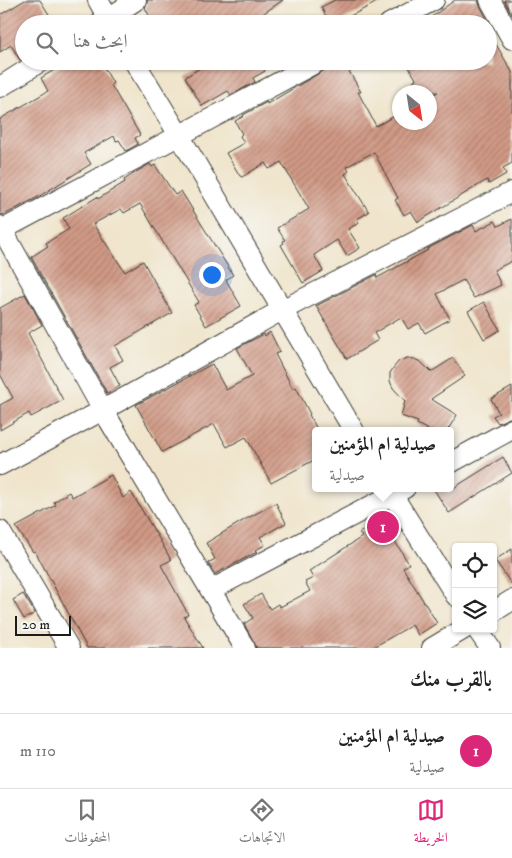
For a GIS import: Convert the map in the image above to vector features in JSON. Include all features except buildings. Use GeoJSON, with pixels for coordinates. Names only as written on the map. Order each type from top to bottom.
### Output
{"type":"FeatureCollection","features":[{"type":"Feature","properties":{"kind":"street"},"geometry":{"type":"LineString","coordinates":[[98,0],[104,15]]}},
{"type":"Feature","properties":{"kind":"street"},"geometry":{"type":"LineString","coordinates":[[116,15],[136,0]]}},
{"type":"Feature","properties":{"kind":"street"},"geometry":{"type":"LineString","coordinates":[[406,15],[434,0]]}},
{"type":"Feature","properties":{"kind":"street"},"geometry":{"type":"LineString","coordinates":[[490,0],[512,39]]}},
{"type":"Feature","properties":{"kind":"street"},"geometry":{"type":"LineString","coordinates":[[0,87],[27,70]]}},
{"type":"Feature","properties":{"kind":"street"},"geometry":{"type":"LineString","coordinates":[[139,70],[352,427]]}},
{"type":"Feature","properties":{"kind":"street"},"geometry":{"type":"LineString","coordinates":[[244,648],[104,410],[1,229],[301,70]]}},
{"type":"Feature","properties":{"kind":"street"},"geometry":{"type":"LineString","coordinates":[[0,465],[104,410],[282,310],[512,192]]}},
{"type":"Feature","properties":{"kind":"street"},"geometry":{"type":"LineString","coordinates":[[454,461],[512,428]]}},
{"type":"Feature","properties":{"kind":"street"},"geometry":{"type":"LineString","coordinates":[[211,590],[393,492]]}},
{"type":"Feature","properties":{"kind":"street"},"geometry":{"type":"LineString","coordinates":[[396,492],[452,589]]}},
{"type":"Feature","properties":{"kind":"street"},"geometry":{"type":"LineString","coordinates":[[0,531],[68,648]]}},
{"type":"Feature","properties":{"kind":"street"},"geometry":{"type":"LineString","coordinates":[[497,609],[512,600]]}},
{"type":"Feature","properties":{"kind":"street"},"geometry":{"type":"LineString","coordinates":[[432,648],[457,633]]}},
{"type":"Feature","properties":{"kind":"street"},"geometry":{"type":"LineString","coordinates":[[480,633],[490,648]]}},
{"type":"Feature","properties":{"kind":"place","name":"صيدلية ام المؤمنين"},"geometry":{"type":"Point","coordinates":[383,527]}}]}
